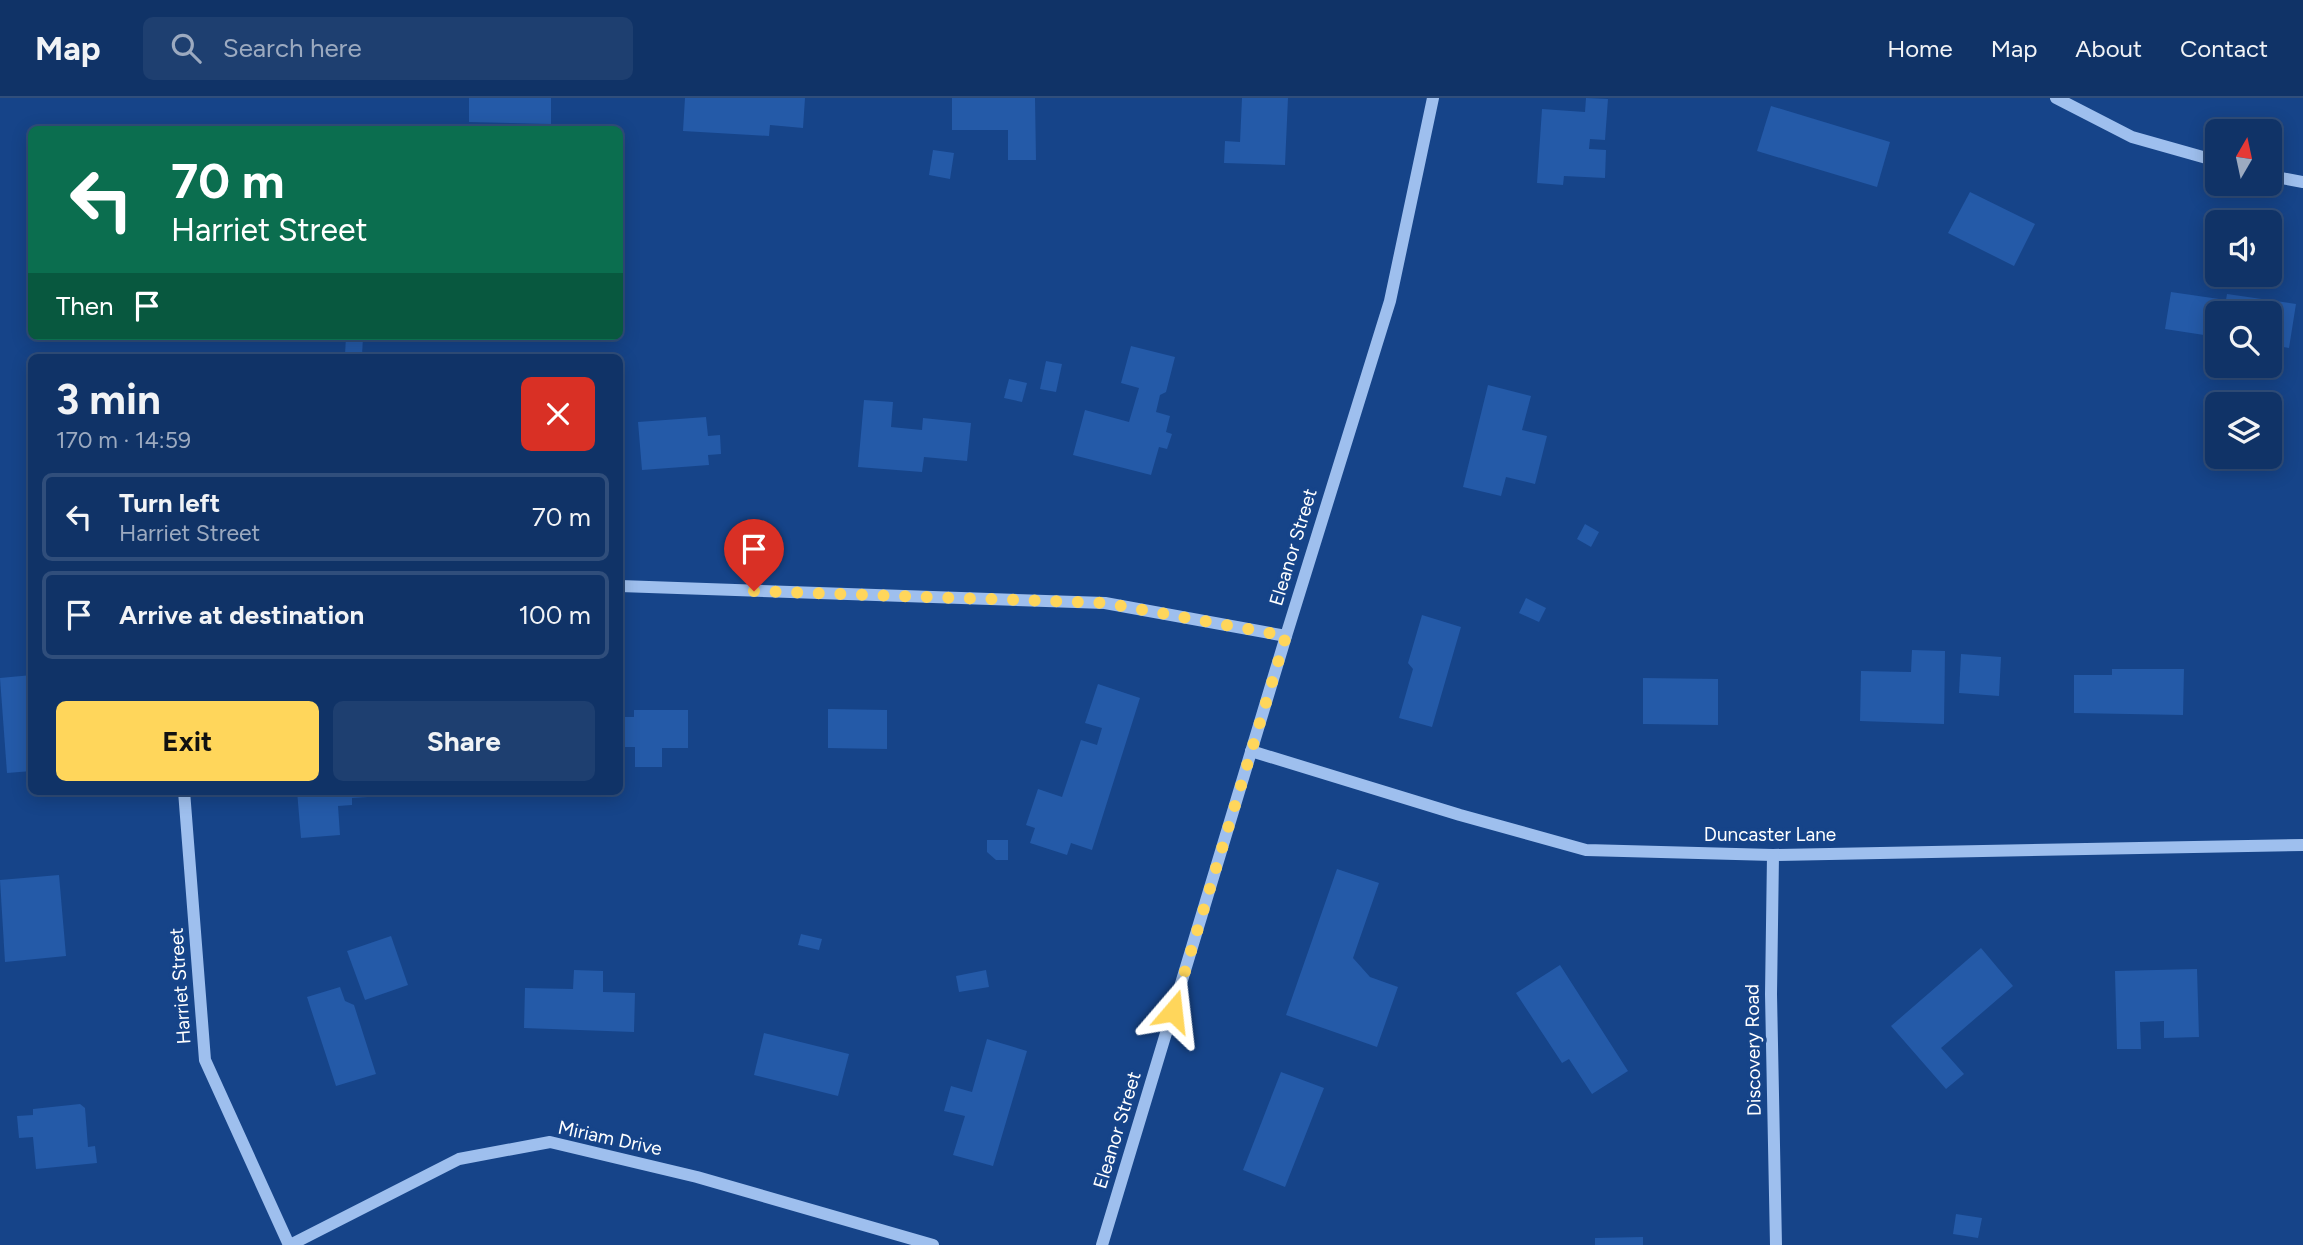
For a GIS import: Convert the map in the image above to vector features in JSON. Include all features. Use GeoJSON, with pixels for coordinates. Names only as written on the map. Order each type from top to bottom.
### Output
{"type":"FeatureCollection","features":[{"type":"Feature","properties":{"kind":"street","name":"Eleanor Street"},"geometry":{"type":"LineString","coordinates":[[1102,1245],[1286,636],[1391,301],[1433,98]]}},
{"type":"Feature","properties":{"kind":"street"},"geometry":{"type":"LineString","coordinates":[[2056,98],[2132,138],[2205,158]]}},
{"type":"Feature","properties":{"kind":"street"},"geometry":{"type":"LineString","coordinates":[[2282,178],[2303,182]]}},
{"type":"Feature","properties":{"kind":"street"},"geometry":{"type":"LineString","coordinates":[[623,586],[1105,603],[1286,636]]}},
{"type":"Feature","properties":{"kind":"street","name":"Duncaster Lane"},"geometry":{"type":"LineString","coordinates":[[1251,751],[1460,815],[1586,850],[1773,855],[2303,845]]}},
{"type":"Feature","properties":{"kind":"street","name":"Harriet Street"},"geometry":{"type":"LineString","coordinates":[[184,795],[205,1060],[290,1245]]}},
{"type":"Feature","properties":{"kind":"street","name":"Discovery Road"},"geometry":{"type":"LineString","coordinates":[[1773,855],[1771,994],[1776,1245]]}},
{"type":"Feature","properties":{"kind":"street","name":"Miriam Drive"},"geometry":{"type":"LineString","coordinates":[[290,1245],[459,1159],[550,1142],[697,1177],[933,1245]]}},
{"type":"Feature","properties":{"kind":"building"},"geometry":{"type":"Polygon","coordinates":[[[469,98],[551,98],[551,124],[469,122],[469,98]]]}},
{"type":"Feature","properties":{"kind":"building"},"geometry":{"type":"Polygon","coordinates":[[[685,98],[805,98],[803,128],[770,125],[769,136],[683,131],[685,98]]]}},
{"type":"Feature","properties":{"kind":"building"},"geometry":{"type":"Polygon","coordinates":[[[952,98],[1035,98],[1036,160],[1008,160],[1008,130],[952,130],[952,98]]]}},
{"type":"Feature","properties":{"kind":"building"},"geometry":{"type":"Polygon","coordinates":[[[1242,98],[1288,98],[1285,165],[1224,163],[1225,141],[1240,142],[1242,98]]]}},
{"type":"Feature","properties":{"kind":"building"},"geometry":{"type":"Polygon","coordinates":[[[1586,98],[1608,99],[1605,140],[1590,139],[1589,149],[1606,150],[1605,178],[1564,176],[1563,185],[1537,183],[1542,109],[1585,112],[1586,98]]]}},
{"type":"Feature","properties":{"kind":"building"},"geometry":{"type":"Polygon","coordinates":[[[1771,106],[1890,142],[1877,187],[1757,151],[1771,106]]]}},
{"type":"Feature","properties":{"kind":"building"},"geometry":{"type":"Polygon","coordinates":[[[933,150],[954,153],[950,179],[929,175],[933,150]]]}},
{"type":"Feature","properties":{"kind":"building"},"geometry":{"type":"Polygon","coordinates":[[[1970,192],[2035,224],[2014,266],[1948,233],[1970,192]]]}},
{"type":"Feature","properties":{"kind":"building"},"geometry":{"type":"Polygon","coordinates":[[[2171,292],[2226,300],[2227,294],[2275,301],[2205,301],[2205,335],[2165,329],[2171,292]]]}},
{"type":"Feature","properties":{"kind":"building"},"geometry":{"type":"Polygon","coordinates":[[[2282,302],[2296,304],[2289,348],[2282,347],[2282,302]]]}},
{"type":"Feature","properties":{"kind":"building"},"geometry":{"type":"Polygon","coordinates":[[[346,340],[363,340],[362,354],[345,354],[346,340]]]}},
{"type":"Feature","properties":{"kind":"building"},"geometry":{"type":"Polygon","coordinates":[[[1131,346],[1175,357],[1166,392],[1160,395],[1156,412],[1170,416],[1166,432],[1172,434],[1167,449],[1159,447],[1151,475],[1073,455],[1085,410],[1129,422],[1139,388],[1121,383],[1131,346]]]}},
{"type":"Feature","properties":{"kind":"building"},"geometry":{"type":"Polygon","coordinates":[[[1046,361],[1062,364],[1056,392],[1040,389],[1046,361]]]}},
{"type":"Feature","properties":{"kind":"building"},"geometry":{"type":"Polygon","coordinates":[[[1009,379],[1027,383],[1022,402],[1004,398],[1009,379]]]}},
{"type":"Feature","properties":{"kind":"building"},"geometry":{"type":"Polygon","coordinates":[[[1488,385],[1531,396],[1522,430],[1547,436],[1535,484],[1506,477],[1501,496],[1463,487],[1488,385]]]}},
{"type":"Feature","properties":{"kind":"building"},"geometry":{"type":"Polygon","coordinates":[[[864,400],[893,402],[891,427],[922,430],[923,418],[971,423],[967,461],[924,457],[922,472],[858,467],[864,400]]]}},
{"type":"Feature","properties":{"kind":"building"},"geometry":{"type":"Polygon","coordinates":[[[706,417],[708,436],[720,435],[721,454],[708,455],[709,465],[642,470],[638,422],[706,417]]]}},
{"type":"Feature","properties":{"kind":"building"},"geometry":{"type":"Polygon","coordinates":[[[1585,524],[1599,532],[1591,547],[1577,539],[1585,524]]]}},
{"type":"Feature","properties":{"kind":"building"},"geometry":{"type":"Polygon","coordinates":[[[1526,598],[1546,608],[1539,622],[1519,613],[1526,598]]]}},
{"type":"Feature","properties":{"kind":"building"},"geometry":{"type":"Polygon","coordinates":[[[1422,615],[1461,627],[1432,727],[1399,718],[1413,669],[1408,663],[1422,615]]]}},
{"type":"Feature","properties":{"kind":"building"},"geometry":{"type":"Polygon","coordinates":[[[1912,650],[1945,651],[1944,724],[1860,721],[1861,671],[1911,672],[1912,650]]]}},
{"type":"Feature","properties":{"kind":"building"},"geometry":{"type":"Polygon","coordinates":[[[1961,654],[2001,657],[1999,696],[1959,693],[1961,654]]]}},
{"type":"Feature","properties":{"kind":"building"},"geometry":{"type":"Polygon","coordinates":[[[2112,669],[2184,669],[2183,715],[2074,713],[2074,675],[2112,675],[2112,669]]]}},
{"type":"Feature","properties":{"kind":"building"},"geometry":{"type":"Polygon","coordinates":[[[28,675],[28,771],[7,773],[0,678],[28,675]]]}},
{"type":"Feature","properties":{"kind":"building"},"geometry":{"type":"Polygon","coordinates":[[[1643,678],[1718,679],[1718,725],[1643,724],[1643,678]]]}},
{"type":"Feature","properties":{"kind":"building"},"geometry":{"type":"Polygon","coordinates":[[[1098,684],[1140,698],[1092,850],[1071,843],[1067,855],[1030,843],[1035,828],[1026,825],[1038,789],[1062,797],[1081,740],[1097,745],[1102,728],[1085,723],[1098,684]]]}},
{"type":"Feature","properties":{"kind":"building"},"geometry":{"type":"Polygon","coordinates":[[[828,709],[887,710],[887,749],[828,748],[828,709]]]}},
{"type":"Feature","properties":{"kind":"building"},"geometry":{"type":"Polygon","coordinates":[[[634,710],[688,710],[688,748],[662,748],[662,767],[635,767],[635,747],[623,747],[623,717],[634,717],[634,710]]]}},
{"type":"Feature","properties":{"kind":"building"},"geometry":{"type":"Polygon","coordinates":[[[297,795],[368,795],[352,798],[352,805],[338,806],[340,835],[301,838],[297,795]]]}},
{"type":"Feature","properties":{"kind":"building"},"geometry":{"type":"Polygon","coordinates":[[[987,840],[1008,840],[1008,860],[996,860],[987,852],[987,840]]]}},
{"type":"Feature","properties":{"kind":"building"},"geometry":{"type":"Polygon","coordinates":[[[1337,869],[1379,883],[1353,958],[1370,977],[1398,987],[1377,1047],[1286,1015],[1337,869]]]}},
{"type":"Feature","properties":{"kind":"building"},"geometry":{"type":"Polygon","coordinates":[[[59,875],[66,956],[5,962],[0,880],[59,875]]]}},
{"type":"Feature","properties":{"kind":"building"},"geometry":{"type":"Polygon","coordinates":[[[801,934],[822,939],[819,950],[798,945],[801,934]]]}},
{"type":"Feature","properties":{"kind":"building"},"geometry":{"type":"Polygon","coordinates":[[[391,936],[408,985],[365,1000],[347,951],[391,936]]]}},
{"type":"Feature","properties":{"kind":"building"},"geometry":{"type":"Polygon","coordinates":[[[1981,948],[2013,986],[1941,1048],[1964,1074],[1946,1089],[1891,1026],[1981,948]]]}},
{"type":"Feature","properties":{"kind":"building"},"geometry":{"type":"Polygon","coordinates":[[[1560,965],[1628,1071],[1592,1094],[1569,1059],[1562,1063],[1516,993],[1560,965]]]}},
{"type":"Feature","properties":{"kind":"building"},"geometry":{"type":"Polygon","coordinates":[[[2197,969],[2199,1037],[2164,1038],[2164,1021],[2140,1022],[2141,1049],[2117,1049],[2115,971],[2197,969]]]}},
{"type":"Feature","properties":{"kind":"building"},"geometry":{"type":"Polygon","coordinates":[[[574,970],[603,971],[603,992],[635,993],[634,1032],[524,1028],[525,988],[573,989],[574,970]]]}},
{"type":"Feature","properties":{"kind":"building"},"geometry":{"type":"Polygon","coordinates":[[[986,970],[989,987],[959,992],[956,976],[986,970]]]}},
{"type":"Feature","properties":{"kind":"building"},"geometry":{"type":"Polygon","coordinates":[[[340,987],[345,1001],[354,1005],[376,1074],[336,1086],[307,997],[340,987]]]}},
{"type":"Feature","properties":{"kind":"building"},"geometry":{"type":"Polygon","coordinates":[[[764,1033],[849,1054],[838,1096],[754,1075],[764,1033]]]}},
{"type":"Feature","properties":{"kind":"building"},"geometry":{"type":"Polygon","coordinates":[[[987,1039],[1027,1051],[993,1166],[953,1155],[965,1116],[944,1111],[951,1086],[972,1092],[987,1039]]]}},
{"type":"Feature","properties":{"kind":"building"},"geometry":{"type":"Polygon","coordinates":[[[1281,1072],[1324,1088],[1285,1187],[1243,1170],[1281,1072]]]}},
{"type":"Feature","properties":{"kind":"building"},"geometry":{"type":"Polygon","coordinates":[[[80,1104],[85,1108],[88,1147],[95,1146],[97,1163],[36,1169],[33,1137],[19,1138],[17,1116],[33,1115],[33,1109],[80,1104]]]}},
{"type":"Feature","properties":{"kind":"building"},"geometry":{"type":"Polygon","coordinates":[[[1956,1214],[1982,1218],[1978,1238],[1953,1234],[1956,1214]]]}},
{"type":"Feature","properties":{"kind":"building"},"geometry":{"type":"Polygon","coordinates":[[[1643,1237],[1643,1245],[1595,1245],[1595,1238],[1643,1237]]]}},
{"type":"Feature","properties":{"kind":"route"},"geometry":{"type":"LineString","coordinates":[[754,591],[1105,603],[1286,636],[1173,1011]]}}]}
